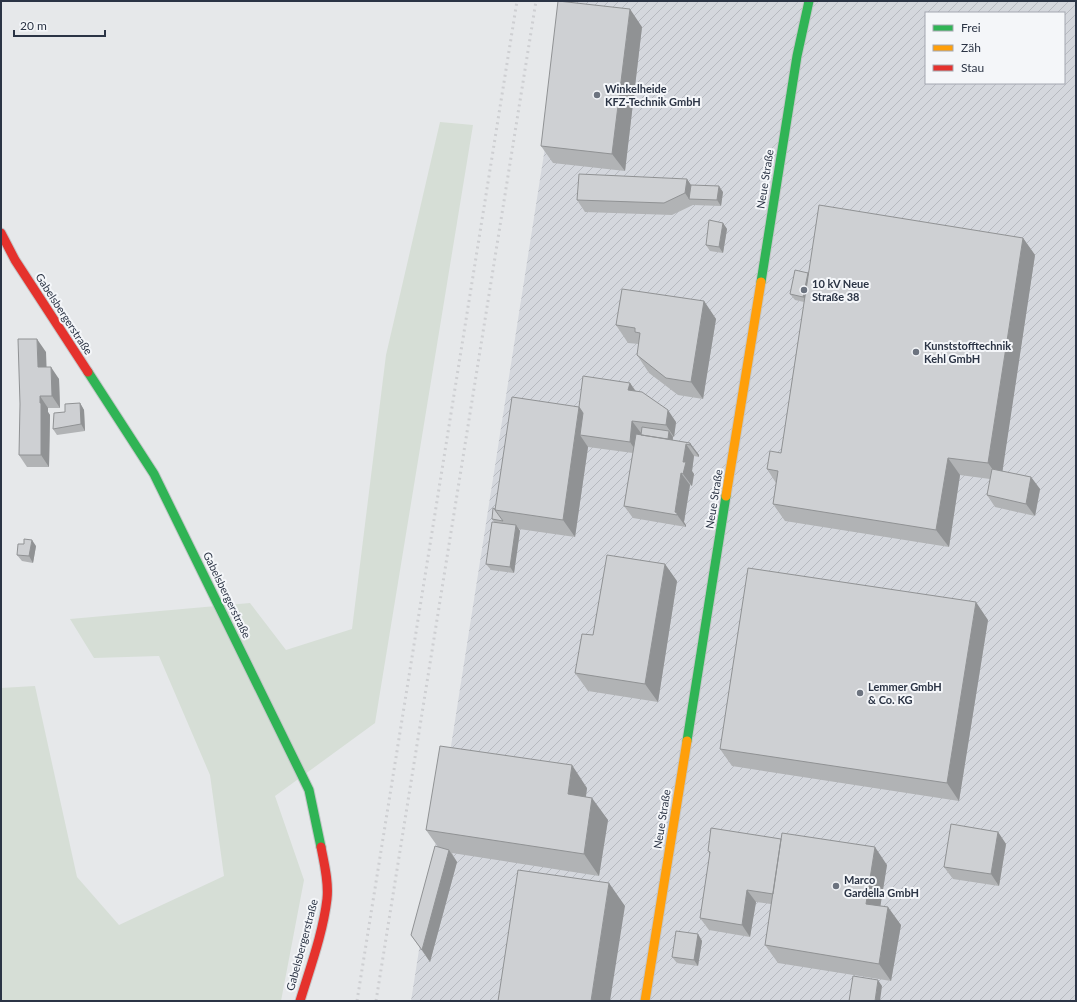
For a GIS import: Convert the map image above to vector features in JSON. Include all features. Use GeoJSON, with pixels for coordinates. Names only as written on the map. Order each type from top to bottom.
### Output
{"type":"FeatureCollection","features":[{"type":"Feature","properties":{"kind":"street","name":"Neue Straße"},"geometry":{"type":"LineString","coordinates":[[645,1001],[796,63],[809,1]]}},
{"type":"Feature","properties":{"kind":"street","name":"Gabelsbergerstraße"},"geometry":{"type":"LineString","coordinates":[[1,233],[15,260],[154,474],[309,790],[325,868],[328,898],[300,1001]]}},
{"type":"Feature","properties":{"kind":"shaded area"},"geometry":{"type":"Polygon","coordinates":[[[568,1],[1076,1],[1076,1001],[411,1001],[568,1]]]}},
{"type":"Feature","properties":{"kind":"shaded area"},"geometry":{"type":"Polygon","coordinates":[[[440,122],[473,125],[375,723],[275,796],[304,880],[281,1001],[1,1001],[1,688],[35,686],[77,877],[119,925],[224,876],[210,775],[159,656],[94,658],[70,619],[250,603],[286,650],[352,629],[386,355],[440,122]]]}},
{"type":"Feature","properties":{"kind":"building","name":"Winkelheide KFZ-Technik GmbH"},"geometry":{"type":"Polygon","coordinates":[[[558,1],[630,9],[612,154],[541,146],[558,1]]]}},
{"type":"Feature","properties":{"kind":"building"},"geometry":{"type":"Polygon","coordinates":[[[579,174],[687,179],[685,193],[664,203],[577,200],[579,174]]]}},
{"type":"Feature","properties":{"kind":"building"},"geometry":{"type":"Polygon","coordinates":[[[691,185],[719,186],[717,200],[689,199],[691,185]]]}},
{"type":"Feature","properties":{"kind":"building","name":"Kunststofftechnik Kehl GmbH"},"geometry":{"type":"Polygon","coordinates":[[[819,205],[1023,238],[988,463],[948,458],[936,530],[773,504],[778,471],[767,469],[770,451],[781,453],[819,205]]]}},
{"type":"Feature","properties":{"kind":"building"},"geometry":{"type":"Polygon","coordinates":[[[709,220],[723,223],[719,247],[706,245],[709,220]]]}},
{"type":"Feature","properties":{"kind":"building"},"geometry":{"type":"Polygon","coordinates":[[[795,270],[808,273],[803,297],[790,294],[795,270]]]}},
{"type":"Feature","properties":{"kind":"building"},"geometry":{"type":"Polygon","coordinates":[[[622,289],[704,301],[691,382],[666,378],[637,355],[640,333],[635,332],[635,328],[616,325],[622,289]]]}},
{"type":"Feature","properties":{"kind":"building"},"geometry":{"type":"Polygon","coordinates":[[[18,339],[37,339],[38,367],[51,367],[52,396],[40,396],[41,455],[19,455],[20,404],[18,339]]]}},
{"type":"Feature","properties":{"kind":"building"},"geometry":{"type":"Polygon","coordinates":[[[583,376],[630,383],[628,390],[642,392],[668,410],[666,425],[632,421],[630,442],[580,435],[583,413],[579,407],[583,376]]]}},
{"type":"Feature","properties":{"kind":"building"},"geometry":{"type":"Polygon","coordinates":[[[512,397],[579,407],[563,520],[495,510],[512,397]]]}},
{"type":"Feature","properties":{"kind":"building"},"geometry":{"type":"Polygon","coordinates":[[[80,403],[81,424],[53,429],[54,413],[65,412],[65,404],[80,403]]]}},
{"type":"Feature","properties":{"kind":"building"},"geometry":{"type":"Polygon","coordinates":[[[642,427],[669,431],[668,439],[641,435],[642,427]]]}},
{"type":"Feature","properties":{"kind":"building"},"geometry":{"type":"Polygon","coordinates":[[[636,434],[690,443],[690,445],[686,444],[683,462],[686,462],[683,474],[681,473],[675,512],[677,515],[624,506],[636,434]]]}},
{"type":"Feature","properties":{"kind":"building"},"geometry":{"type":"Polygon","coordinates":[[[992,469],[1031,477],[1026,504],[987,495],[992,469]]]}},
{"type":"Feature","properties":{"kind":"building"},"geometry":{"type":"Polygon","coordinates":[[[493,508],[495,509],[503,521],[492,519],[493,508]]]}},
{"type":"Feature","properties":{"kind":"building"},"geometry":{"type":"Polygon","coordinates":[[[492,522],[516,525],[510,567],[486,564],[492,522]]]}},
{"type":"Feature","properties":{"kind":"building"},"geometry":{"type":"Polygon","coordinates":[[[24,539],[32,540],[29,556],[17,555],[18,544],[24,544],[24,539]]]}},
{"type":"Feature","properties":{"kind":"building"},"geometry":{"type":"Polygon","coordinates":[[[607,555],[665,564],[645,684],[575,673],[582,634],[593,635],[607,555]]]}},
{"type":"Feature","properties":{"kind":"building","name":"Lemmer GmbH & Co. KG"},"geometry":{"type":"Polygon","coordinates":[[[748,568],[976,602],[947,783],[720,749],[748,568]]]}},
{"type":"Feature","properties":{"kind":"building"},"geometry":{"type":"Polygon","coordinates":[[[440,746],[572,765],[568,794],[592,798],[584,854],[426,830],[440,746]]]}},
{"type":"Feature","properties":{"kind":"building"},"geometry":{"type":"Polygon","coordinates":[[[951,824],[998,832],[991,874],[944,867],[951,824]]]}},
{"type":"Feature","properties":{"kind":"building"},"geometry":{"type":"Polygon","coordinates":[[[711,828],[781,839],[773,894],[747,890],[742,925],[700,918],[710,852],[708,851],[711,828]]]}},
{"type":"Feature","properties":{"kind":"building"},"geometry":{"type":"Polygon","coordinates":[[[782,833],[875,847],[866,904],[888,907],[879,964],[765,945],[782,833]]]}},
{"type":"Feature","properties":{"kind":"building"},"geometry":{"type":"Polygon","coordinates":[[[435,846],[449,850],[422,950],[411,935],[435,846]]]}},
{"type":"Feature","properties":{"kind":"building"},"geometry":{"type":"Polygon","coordinates":[[[518,870],[609,883],[591,1001],[498,1001],[518,870]]]}},
{"type":"Feature","properties":{"kind":"building"},"geometry":{"type":"Polygon","coordinates":[[[676,931],[698,934],[694,960],[672,957],[676,931]]]}},
{"type":"Feature","properties":{"kind":"building"},"geometry":{"type":"Polygon","coordinates":[[[853,976],[878,980],[875,1001],[849,1001],[853,976]]]}},
{"type":"Feature","properties":{"kind":"railway"},"geometry":{"type":"LineString","coordinates":[[357,1001],[517,1]]}},
{"type":"Feature","properties":{"kind":"railway"},"geometry":{"type":"LineString","coordinates":[[376,1001],[536,1]]}},
{"type":"Feature","properties":{"kind":"traffic: fast"},"geometry":{"type":"LineString","coordinates":[[761,282],[797,56],[809,1]]}},
{"type":"Feature","properties":{"kind":"traffic: fast"},"geometry":{"type":"LineString","coordinates":[[88,372],[154,474],[309,790],[321,847]]}},
{"type":"Feature","properties":{"kind":"traffic: fast"},"geometry":{"type":"LineString","coordinates":[[687,741],[726,496]]}},
{"type":"Feature","properties":{"kind":"traffic: slow"},"geometry":{"type":"LineString","coordinates":[[726,496],[761,282]]}},
{"type":"Feature","properties":{"kind":"traffic: slow"},"geometry":{"type":"LineString","coordinates":[[645,1001],[687,741]]}},
{"type":"Feature","properties":{"kind":"traffic: jam"},"geometry":{"type":"LineString","coordinates":[[1,233],[15,260],[88,372]]}},
{"type":"Feature","properties":{"kind":"traffic: jam"},"geometry":{"type":"LineString","coordinates":[[300,1001],[319,938],[327,899],[327,879],[321,847]]}},
{"type":"Feature","properties":{"kind":"place","name":"Winkelheide KFZ-Technik GmbH"},"geometry":{"type":"Point","coordinates":[597,95]}},
{"type":"Feature","properties":{"kind":"place","name":"10 kV Neue Straße 38"},"geometry":{"type":"Point","coordinates":[804,290]}},
{"type":"Feature","properties":{"kind":"place","name":"Kunststofftechnik Kehl GmbH"},"geometry":{"type":"Point","coordinates":[916,352]}},
{"type":"Feature","properties":{"kind":"place","name":"Lemmer GmbH & Co. KG"},"geometry":{"type":"Point","coordinates":[860,693]}},
{"type":"Feature","properties":{"kind":"place","name":"Marco Gardella GmbH"},"geometry":{"type":"Point","coordinates":[836,886]}}]}
